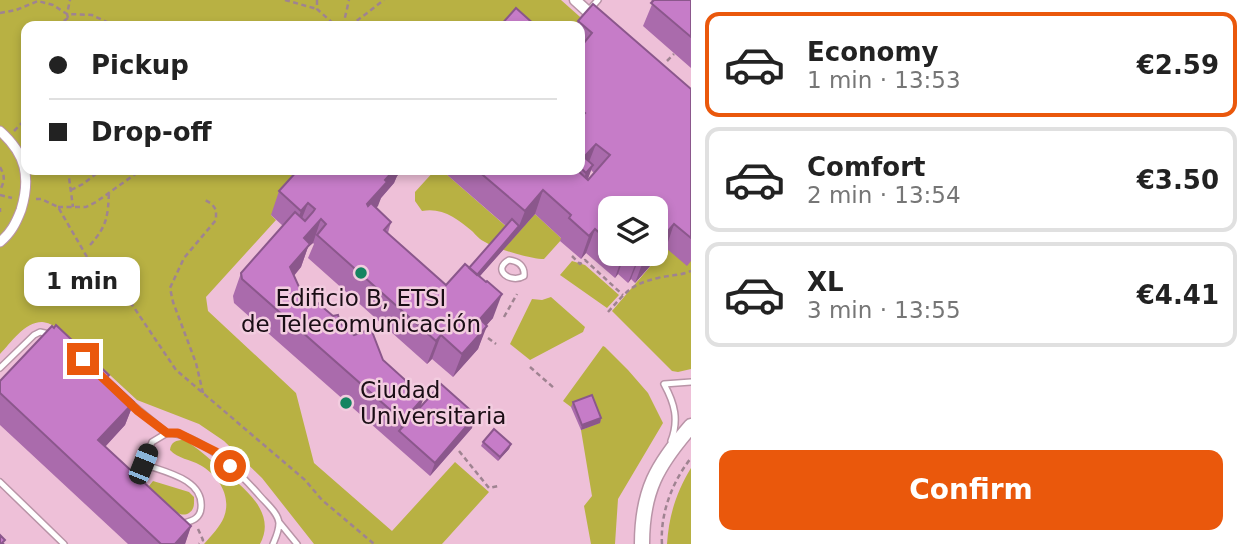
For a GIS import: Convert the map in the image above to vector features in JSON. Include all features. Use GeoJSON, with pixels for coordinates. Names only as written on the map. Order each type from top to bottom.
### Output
{"type":"FeatureCollection","features":[{"type":"Feature","properties":{"kind":"street"},"geometry":{"type":"LineString","coordinates":[[575,0],[608,29]]}},
{"type":"Feature","properties":{"kind":"street"},"geometry":{"type":"LineString","coordinates":[[4,134],[21,156]]}},
{"type":"Feature","properties":{"kind":"street"},"geometry":{"type":"LineString","coordinates":[[0,242],[17,222],[24,200],[26,175]]}},
{"type":"Feature","properties":{"kind":"street"},"geometry":{"type":"LineString","coordinates":[[642,544],[644,516],[651,486],[665,457],[691,426]]}},
{"type":"Feature","properties":{"kind":"lane"},"geometry":{"type":"LineString","coordinates":[[588,11],[598,0]]}},
{"type":"Feature","properties":{"kind":"lane"},"geometry":{"type":"LineString","coordinates":[[509,260],[515,261],[520,264],[524,276],[518,279],[509,277],[503,272],[502,264],[509,260]]}},
{"type":"Feature","properties":{"kind":"lane"},"geometry":{"type":"LineString","coordinates":[[0,368],[34,335],[40,332],[58,338]]}},
{"type":"Feature","properties":{"kind":"lane"},"geometry":{"type":"LineString","coordinates":[[665,457],[676,429],[676,418],[671,396],[664,384],[691,382]]}},
{"type":"Feature","properties":{"kind":"lane"},"geometry":{"type":"LineString","coordinates":[[120,393],[167,433]]}},
{"type":"Feature","properties":{"kind":"lane"},"geometry":{"type":"LineString","coordinates":[[143,464],[184,479],[200,493],[201,513],[195,520],[181,524],[147,495],[136,475],[152,442],[167,433],[178,433],[216,452],[273,510],[297,544]]}},
{"type":"Feature","properties":{"kind":"lane"},"geometry":{"type":"LineString","coordinates":[[0,482],[64,544]]}},
{"type":"Feature","properties":{"kind":"lane"},"geometry":{"type":"LineString","coordinates":[[272,544],[278,534],[279,521]]}},
{"type":"Feature","properties":{"kind":"path"},"geometry":{"type":"LineString","coordinates":[[68,21],[70,0]]}},
{"type":"Feature","properties":{"kind":"path"},"geometry":{"type":"LineString","coordinates":[[285,0],[317,9],[330,21]]}},
{"type":"Feature","properties":{"kind":"path"},"geometry":{"type":"LineString","coordinates":[[317,0],[317,9]]}},
{"type":"Feature","properties":{"kind":"path"},"geometry":{"type":"LineString","coordinates":[[344,21],[349,0]]}},
{"type":"Feature","properties":{"kind":"path"},"geometry":{"type":"LineString","coordinates":[[357,21],[384,0]]}},
{"type":"Feature","properties":{"kind":"path"},"geometry":{"type":"LineString","coordinates":[[0,13],[38,1],[54,5],[67,16],[92,15],[105,21]]}},
{"type":"Feature","properties":{"kind":"path"},"geometry":{"type":"LineString","coordinates":[[62,21],[67,16]]}},
{"type":"Feature","properties":{"kind":"path"},"geometry":{"type":"LineString","coordinates":[[667,61],[674,54]]}},
{"type":"Feature","properties":{"kind":"path"},"geometry":{"type":"LineString","coordinates":[[4,134],[21,122]]}},
{"type":"Feature","properties":{"kind":"path"},"geometry":{"type":"LineString","coordinates":[[0,167],[5,181],[0,190]]}},
{"type":"Feature","properties":{"kind":"path"},"geometry":{"type":"LineString","coordinates":[[69,175],[73,207]]}},
{"type":"Feature","properties":{"kind":"path"},"geometry":{"type":"LineString","coordinates":[[71,190],[95,175]]}},
{"type":"Feature","properties":{"kind":"path"},"geometry":{"type":"LineString","coordinates":[[58,208],[86,206],[96,202],[133,175]]}},
{"type":"Feature","properties":{"kind":"path"},"geometry":{"type":"LineString","coordinates":[[90,245],[102,231],[107,218],[109,191]]}},
{"type":"Feature","properties":{"kind":"path"},"geometry":{"type":"LineString","coordinates":[[24,200],[41,199],[58,208],[94,269],[133,306],[176,370],[305,480],[322,500],[374,544]]}},
{"type":"Feature","properties":{"kind":"path"},"geometry":{"type":"LineString","coordinates":[[203,393],[196,363],[170,288],[184,258],[216,220],[216,210],[205,200]]}},
{"type":"Feature","properties":{"kind":"path"},"geometry":{"type":"LineString","coordinates":[[568,261],[573,255],[580,264],[585,261],[623,295]]}},
{"type":"Feature","properties":{"kind":"path"},"geometry":{"type":"LineString","coordinates":[[608,312],[629,288],[659,277],[684,275],[691,271]]}},
{"type":"Feature","properties":{"kind":"path"},"geometry":{"type":"LineString","coordinates":[[504,317],[517,294]]}},
{"type":"Feature","properties":{"kind":"path"},"geometry":{"type":"LineString","coordinates":[[488,338],[496,344]]}},
{"type":"Feature","properties":{"kind":"path"},"geometry":{"type":"LineString","coordinates":[[530,367],[554,388]]}},
{"type":"Feature","properties":{"kind":"path"},"geometry":{"type":"LineString","coordinates":[[459,451],[489,488],[498,486]]}},
{"type":"Feature","properties":{"kind":"path"},"geometry":{"type":"LineString","coordinates":[[662,544],[663,519],[670,495],[691,458]]}},
{"type":"Feature","properties":{"kind":"path"},"geometry":{"type":"LineString","coordinates":[[195,520],[202,540],[199,544]]}},
{"type":"Feature","properties":{"kind":"shaded area","name":"Ciudad Universitaria"},"geometry":{"type":"Polygon","coordinates":[[[0,0],[691,0],[691,544],[0,544],[0,262],[32,175],[585,175],[585,21],[21,21],[0,0]]]}},
{"type":"Feature","properties":{"kind":"shaded area"},"geometry":{"type":"Polygon","coordinates":[[[0,0],[561,0],[585,21],[21,21],[21,175],[296,175],[306,183],[271,215],[276,220],[206,297],[208,311],[296,393],[314,463],[392,531],[455,462],[489,492],[442,544],[314,544],[262,478],[224,441],[199,424],[137,400],[59,328],[42,322],[29,325],[0,354],[0,0]]]}},
{"type":"Feature","properties":{"kind":"shaded area"},"geometry":{"type":"Polygon","coordinates":[[[430,175],[447,175],[516,235],[535,214],[562,239],[544,259],[505,250],[483,241],[449,215],[422,211],[415,201],[415,192],[430,175]]]}},
{"type":"Feature","properties":{"kind":"shaded area"},"geometry":{"type":"Polygon","coordinates":[[[668,249],[691,261],[691,369],[672,371],[612,311],[651,266],[668,266],[668,249]]]}},
{"type":"Feature","properties":{"kind":"shaded area"},"geometry":{"type":"Polygon","coordinates":[[[572,261],[585,265],[619,295],[607,308],[560,275],[572,261]]]}},
{"type":"Feature","properties":{"kind":"shaded area"},"geometry":{"type":"Polygon","coordinates":[[[551,297],[585,327],[583,332],[530,360],[510,344],[532,299],[551,297]]]}},
{"type":"Feature","properties":{"kind":"shaded area"},"geometry":{"type":"Polygon","coordinates":[[[603,346],[648,393],[663,423],[618,499],[615,544],[591,544],[584,506],[592,496],[581,430],[599,423],[590,400],[571,407],[563,401],[603,346]]]}},
{"type":"Feature","properties":{"kind":"shaded area"},"geometry":{"type":"Polygon","coordinates":[[[184,440],[198,449],[255,500],[264,521],[260,544],[204,544],[222,521],[226,509],[225,494],[218,480],[207,469],[170,450],[174,442],[184,440]]]}},
{"type":"Feature","properties":{"kind":"shaded area"},"geometry":{"type":"Polygon","coordinates":[[[691,468],[691,544],[667,544],[674,504],[691,468]]]}},
{"type":"Feature","properties":{"kind":"shaded area"},"geometry":{"type":"Polygon","coordinates":[[[153,481],[189,492],[194,497],[192,510],[184,515],[173,511],[150,489],[153,481]]]}},
{"type":"Feature","properties":{"kind":"building"},"geometry":{"type":"Polygon","coordinates":[[[654,0],[691,0],[691,37],[651,3],[654,0]]]}},
{"type":"Feature","properties":{"kind":"building"},"geometry":{"type":"Polygon","coordinates":[[[593,4],[691,89],[691,238],[674,224],[668,231],[668,196],[598,196],[598,232],[595,229],[589,236],[569,218],[571,215],[543,190],[525,211],[483,175],[582,175],[588,180],[610,155],[596,144],[585,156],[585,42],[592,33],[585,27],[585,21],[578,21],[593,4]]]}},
{"type":"Feature","properties":{"kind":"building"},"geometry":{"type":"Polygon","coordinates":[[[516,8],[530,21],[504,21],[516,8]]]}},
{"type":"Feature","properties":{"kind":"building"},"geometry":{"type":"Polygon","coordinates":[[[585,158],[593,165],[586,173],[585,158]]]}},
{"type":"Feature","properties":{"kind":"building"},"geometry":{"type":"Polygon","coordinates":[[[293,175],[390,175],[385,180],[387,182],[367,204],[368,206],[371,203],[391,222],[384,230],[446,285],[465,264],[502,294],[480,319],[487,326],[462,354],[441,335],[436,341],[317,235],[326,224],[321,219],[304,238],[310,244],[290,267],[299,287],[333,316],[338,315],[340,323],[354,335],[371,329],[383,360],[424,397],[403,421],[242,279],[241,273],[295,212],[305,221],[315,209],[308,203],[301,211],[279,191],[293,175]]]}},
{"type":"Feature","properties":{"kind":"building"},"geometry":{"type":"Polygon","coordinates":[[[512,219],[519,226],[477,275],[469,268],[512,219]]]}},
{"type":"Feature","properties":{"kind":"building"},"geometry":{"type":"Polygon","coordinates":[[[56,325],[134,402],[98,440],[191,526],[175,544],[161,544],[0,393],[0,381],[52,326],[54,328],[56,325]]]}},
{"type":"Feature","properties":{"kind":"building"},"geometry":{"type":"Polygon","coordinates":[[[441,384],[476,415],[435,463],[399,431],[441,384]]]}},
{"type":"Feature","properties":{"kind":"building"},"geometry":{"type":"Polygon","coordinates":[[[592,395],[601,418],[582,425],[573,402],[592,395]]]}},
{"type":"Feature","properties":{"kind":"building"},"geometry":{"type":"Polygon","coordinates":[[[494,429],[511,444],[500,457],[483,442],[494,429]]]}},
{"type":"Feature","properties":{"kind":"place","name":"Edificio B, ETSI de Telecomunicación"},"geometry":{"type":"Point","coordinates":[361,273]}},
{"type":"Feature","properties":{"kind":"place","name":"Ciudad Universitaria"},"geometry":{"type":"Point","coordinates":[346,403]}},
{"type":"Feature","properties":{"kind":"route"},"geometry":{"type":"LineString","coordinates":[[83,359],[138,411],[167,433],[178,433],[216,452],[230,466]]}}]}
